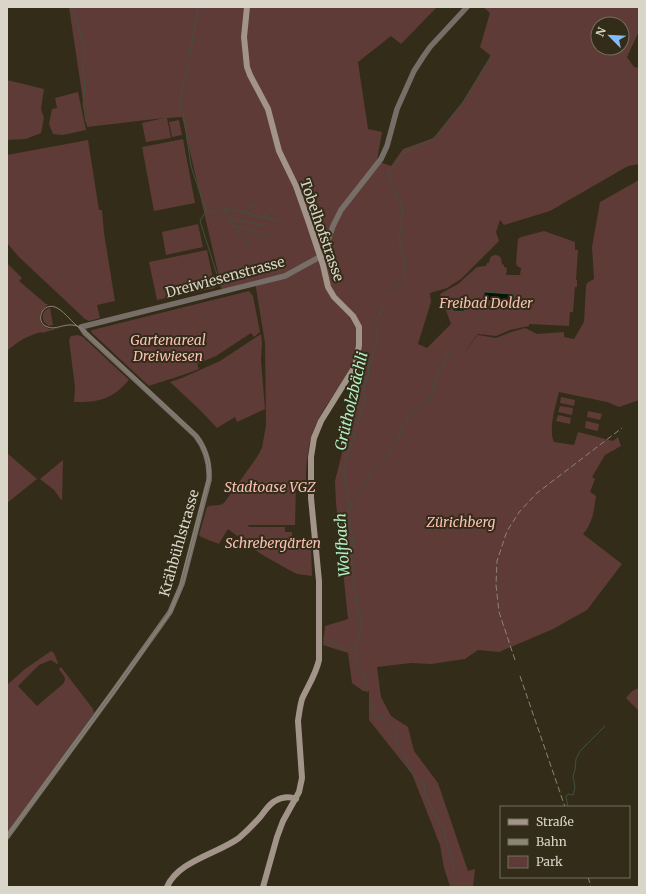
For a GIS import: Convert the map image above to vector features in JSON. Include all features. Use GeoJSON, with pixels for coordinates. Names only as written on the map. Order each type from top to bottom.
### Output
{"type":"FeatureCollection","features":[{"type":"Feature","properties":{"kind":"main road","name":"Tobelhofstrasse"},"geometry":{"type":"LineString","coordinates":[[247,7],[244,37],[247,66],[250,75],[268,109],[279,151],[296,186],[320,257],[328,287],[334,297],[348,309],[355,319],[359,328],[360,337],[354,368],[321,421],[314,438],[312,450],[311,498],[318,568],[318,665],[302,700],[299,714],[298,721],[302,778],[301,787],[296,799]]}},
{"type":"Feature","properties":{"kind":"main road"},"geometry":{"type":"LineString","coordinates":[[166,887],[176,873],[184,867],[239,838],[274,801],[286,797],[296,799],[283,821],[263,887]]}},
{"type":"Feature","properties":{"kind":"street"},"geometry":{"type":"LineString","coordinates":[[320,257],[325,252],[333,226],[341,210],[381,159],[404,91],[423,57],[467,7]]}},
{"type":"Feature","properties":{"kind":"street","name":"Dreiwiesenstrasse"},"geometry":{"type":"LineString","coordinates":[[81,327],[285,276],[320,257]]}},
{"type":"Feature","properties":{"kind":"street","name":"Krähbühlstrasse"},"geometry":{"type":"LineString","coordinates":[[7,837],[170,612],[183,580],[209,480],[207,458],[203,447],[197,438],[85,333],[81,327]]}},
{"type":"Feature","properties":{"kind":"green space","name":"Zürichberg"},"geometry":{"type":"Polygon","coordinates":[[[69,7],[441,7],[436,8],[401,44],[391,36],[358,62],[368,129],[382,132],[377,161],[391,166],[403,149],[434,138],[463,102],[491,56],[480,47],[490,13],[483,7],[639,7],[639,31],[630,50],[630,16],[590,16],[590,56],[627,56],[634,67],[639,68],[639,164],[628,166],[550,211],[504,225],[500,220],[496,232],[499,241],[461,279],[447,288],[430,293],[431,302],[418,344],[427,348],[451,324],[440,294],[458,284],[477,267],[486,266],[487,263],[489,263],[490,258],[494,255],[501,258],[502,264],[507,268],[506,275],[520,275],[521,268],[517,266],[516,263],[518,239],[544,231],[575,242],[575,250],[578,250],[577,287],[575,287],[573,312],[570,312],[569,326],[529,324],[529,326],[510,330],[496,336],[478,334],[462,355],[478,335],[496,338],[525,328],[537,334],[564,332],[564,337],[574,339],[584,322],[587,283],[594,279],[592,247],[600,202],[639,180],[639,400],[619,407],[607,402],[559,392],[552,424],[552,437],[554,442],[574,445],[578,432],[613,441],[618,437],[621,446],[605,455],[592,477],[595,479],[590,492],[596,496],[595,506],[591,521],[583,534],[622,564],[587,610],[553,629],[499,652],[478,650],[465,659],[431,664],[411,663],[377,667],[381,697],[391,716],[408,727],[414,751],[438,783],[468,871],[475,869],[473,887],[450,886],[444,868],[440,845],[412,774],[369,720],[369,691],[363,691],[352,683],[348,653],[323,645],[325,626],[348,619],[335,481],[360,380],[349,374],[315,426],[308,450],[306,482],[296,483],[295,525],[248,525],[249,527],[285,527],[285,532],[292,532],[292,546],[311,546],[312,576],[297,574],[289,570],[261,554],[228,529],[219,544],[199,535],[207,507],[224,503],[262,448],[266,425],[265,343],[255,282],[222,290],[182,117],[167,118],[171,138],[146,142],[142,123],[164,118],[87,127],[69,7]]]}},
{"type":"Feature","properties":{"kind":"green space"},"geometry":{"type":"Polygon","coordinates":[[[7,80],[44,89],[41,109],[44,118],[41,133],[26,139],[7,140],[7,80]]]}},
{"type":"Feature","properties":{"kind":"green space"},"geometry":{"type":"Polygon","coordinates":[[[78,92],[86,130],[63,135],[53,134],[49,124],[52,109],[57,108],[55,98],[78,92]]]}},
{"type":"Feature","properties":{"kind":"green space"},"geometry":{"type":"Polygon","coordinates":[[[179,120],[182,135],[172,137],[169,122],[179,120]]]}},
{"type":"Feature","properties":{"kind":"green space"},"geometry":{"type":"Polygon","coordinates":[[[183,139],[195,203],[154,211],[142,147],[183,139]]]}},
{"type":"Feature","properties":{"kind":"green space"},"geometry":{"type":"Polygon","coordinates":[[[88,140],[99,210],[102,210],[104,233],[115,301],[97,305],[100,318],[89,321],[85,319],[19,257],[7,243],[7,155],[88,140]]]}},
{"type":"Feature","properties":{"kind":"green space"},"geometry":{"type":"Polygon","coordinates":[[[198,224],[203,247],[166,255],[162,232],[198,224]]]}},
{"type":"Feature","properties":{"kind":"green space"},"geometry":{"type":"Polygon","coordinates":[[[207,250],[215,288],[157,300],[149,262],[207,250]]]}},
{"type":"Feature","properties":{"kind":"green space"},"geometry":{"type":"Polygon","coordinates":[[[7,263],[22,278],[19,281],[46,304],[48,304],[40,314],[41,323],[49,329],[60,328],[37,333],[27,337],[7,351],[7,263]]]}},
{"type":"Feature","properties":{"kind":"green space","name":"Gartenareal Dreiwiesen"},"geometry":{"type":"Polygon","coordinates":[[[249,291],[253,296],[260,332],[254,337],[251,333],[216,356],[197,364],[199,369],[149,386],[91,332],[92,330],[249,291]]]}},
{"type":"Feature","properties":{"kind":"green space"},"geometry":{"type":"Polygon","coordinates":[[[50,308],[53,325],[49,326],[44,322],[43,315],[46,310],[50,308]]]}},
{"type":"Feature","properties":{"kind":"green space"},"geometry":{"type":"Polygon","coordinates":[[[261,334],[261,360],[265,409],[237,422],[235,417],[217,428],[170,382],[220,361],[261,334]]]}},
{"type":"Feature","properties":{"kind":"green space"},"geometry":{"type":"Polygon","coordinates":[[[78,335],[83,337],[129,380],[123,387],[111,396],[98,400],[74,402],[75,387],[69,340],[71,336],[78,335]]]}},
{"type":"Feature","properties":{"kind":"green space"},"geometry":{"type":"Polygon","coordinates":[[[561,397],[575,400],[574,406],[560,403],[561,397]]]}},
{"type":"Feature","properties":{"kind":"green space"},"geometry":{"type":"Polygon","coordinates":[[[560,406],[573,408],[572,415],[558,412],[560,406]]]}},
{"type":"Feature","properties":{"kind":"green space"},"geometry":{"type":"Polygon","coordinates":[[[588,411],[602,414],[600,420],[587,417],[588,411]]]}},
{"type":"Feature","properties":{"kind":"green space"},"geometry":{"type":"Polygon","coordinates":[[[558,415],[571,418],[570,424],[556,421],[558,415]]]}},
{"type":"Feature","properties":{"kind":"green space"},"geometry":{"type":"Polygon","coordinates":[[[586,421],[599,424],[598,431],[585,428],[586,421]]]}},
{"type":"Feature","properties":{"kind":"green space"},"geometry":{"type":"Polygon","coordinates":[[[7,453],[37,479],[7,503],[7,453]]]}},
{"type":"Feature","properties":{"kind":"green space"},"geometry":{"type":"Polygon","coordinates":[[[63,460],[62,501],[54,490],[40,479],[63,460]]]}},
{"type":"Feature","properties":{"kind":"green space"},"geometry":{"type":"Polygon","coordinates":[[[51,651],[54,653],[58,663],[57,664],[51,660],[39,665],[18,686],[37,706],[64,683],[65,678],[59,669],[61,667],[93,709],[94,713],[7,833],[7,685],[25,669],[51,651]]]}},
{"type":"Feature","properties":{"kind":"green space"},"geometry":{"type":"Polygon","coordinates":[[[639,688],[639,711],[626,698],[632,691],[639,688]]]}},
{"type":"Feature","properties":{"kind":"shaded area"},"geometry":{"type":"Polygon","coordinates":[[[484,292],[513,293],[512,304],[484,300],[484,292]]]}},
{"type":"Feature","properties":{"kind":"shaded area"},"geometry":{"type":"Polygon","coordinates":[[[460,301],[465,311],[453,311],[453,308],[460,301]]]}},
{"type":"Feature","properties":{"kind":"waterway"},"geometry":{"type":"LineString","coordinates":[[73,7],[84,46],[83,67],[85,86],[83,104],[86,122]]}},
{"type":"Feature","properties":{"kind":"waterway"},"geometry":{"type":"LineString","coordinates":[[189,61],[198,7]]}},
{"type":"Feature","properties":{"kind":"waterway","name":"Grütholzbächli"},"geometry":{"type":"LineString","coordinates":[[391,182],[388,172],[406,152],[434,138],[463,102],[491,56]]}},
{"type":"Feature","properties":{"kind":"waterway"},"geometry":{"type":"LineString","coordinates":[[188,65],[179,105],[183,112],[191,166],[206,211],[200,221],[221,287]]}},
{"type":"Feature","properties":{"kind":"waterway","name":"Grütholzbächli"},"geometry":{"type":"LineString","coordinates":[[391,296],[406,277],[403,274],[405,264],[399,239],[403,210],[400,200],[396,198],[397,195],[393,186]]}},
{"type":"Feature","properties":{"kind":"waterway"},"geometry":{"type":"LineString","coordinates":[[252,214],[266,200]]}},
{"type":"Feature","properties":{"kind":"waterway"},"geometry":{"type":"LineString","coordinates":[[244,212],[255,204]]}},
{"type":"Feature","properties":{"kind":"waterway"},"geometry":{"type":"LineString","coordinates":[[264,217],[274,206]]}},
{"type":"Feature","properties":{"kind":"waterway"},"geometry":{"type":"LineString","coordinates":[[251,248],[224,209],[279,221]]}},
{"type":"Feature","properties":{"kind":"waterway"},"geometry":{"type":"LineString","coordinates":[[206,212],[220,210]]}},
{"type":"Feature","properties":{"kind":"waterway"},"geometry":{"type":"LineString","coordinates":[[229,218],[266,226]]}},
{"type":"Feature","properties":{"kind":"waterway"},"geometry":{"type":"LineString","coordinates":[[234,226],[265,237]]}},
{"type":"Feature","properties":{"kind":"waterway","name":"Grütholzbächli"},"geometry":{"type":"LineString","coordinates":[[374,325],[384,306]]}},
{"type":"Feature","properties":{"kind":"waterway","name":"Grütholzbächli"},"geometry":{"type":"LineString","coordinates":[[349,503],[344,476],[345,468],[365,397],[363,391],[369,372],[368,365],[371,362],[378,333],[375,328]]}},
{"type":"Feature","properties":{"kind":"waterway","name":"Wolfbach"},"geometry":{"type":"LineString","coordinates":[[367,692],[366,679],[358,669],[355,657],[361,621],[356,603],[357,597],[351,560],[353,538],[347,516],[350,503],[362,489],[375,467],[381,463],[390,452],[390,449],[399,438],[402,427],[406,424],[409,417],[427,403],[433,394],[435,382],[449,352]]}},
{"type":"Feature","properties":{"kind":"waterway"},"geometry":{"type":"LineString","coordinates":[[323,638],[345,649],[355,650]]}},
{"type":"Feature","properties":{"kind":"waterway","name":"Wolfbach"},"geometry":{"type":"LineString","coordinates":[[370,703],[376,718],[385,720],[395,729],[396,742],[406,758],[408,768],[413,775],[424,783],[425,796],[429,799],[438,821],[445,830],[446,841],[453,862],[454,872]]}},
{"type":"Feature","properties":{"kind":"waterway"},"geometry":{"type":"LineString","coordinates":[[568,806],[566,797],[568,794],[573,795],[575,788],[573,776],[576,759],[580,751],[605,726]]}},
{"type":"Feature","properties":{"kind":"tram line"},"geometry":{"type":"LineString","coordinates":[[7,835],[169,613],[179,588],[208,478],[208,466],[205,455],[201,445],[194,435],[79,328],[78,326],[64,313],[58,308],[50,306],[46,307],[41,314],[41,321],[44,325],[51,328],[75,325],[76,326],[78,326],[83,329],[196,434],[203,444],[207,454],[210,465],[210,477],[184,580],[172,610],[122,682],[7,838]]}},
{"type":"Feature","properties":{"kind":"railway"},"geometry":{"type":"LineString","coordinates":[[515,660],[499,612],[496,585],[497,561],[507,531],[520,511],[537,493],[622,428]]}},
{"type":"Feature","properties":{"kind":"railway"},"geometry":{"type":"LineString","coordinates":[[520,676],[565,806]]}},
{"type":"Feature","properties":{"kind":"railway"},"geometry":{"type":"LineString","coordinates":[[588,878],[591,887]]}},
{"type":"Feature","properties":{"kind":"park label","name":"Freibad Dolder"},"geometry":{"type":"Point","coordinates":[486,303]}},
{"type":"Feature","properties":{"kind":"park label","name":"Stadtoase VGZ"},"geometry":{"type":"Point","coordinates":[270,487]}},
{"type":"Feature","properties":{"kind":"park label","name":"Schrebergärten"},"geometry":{"type":"Point","coordinates":[273,543]}}]}
